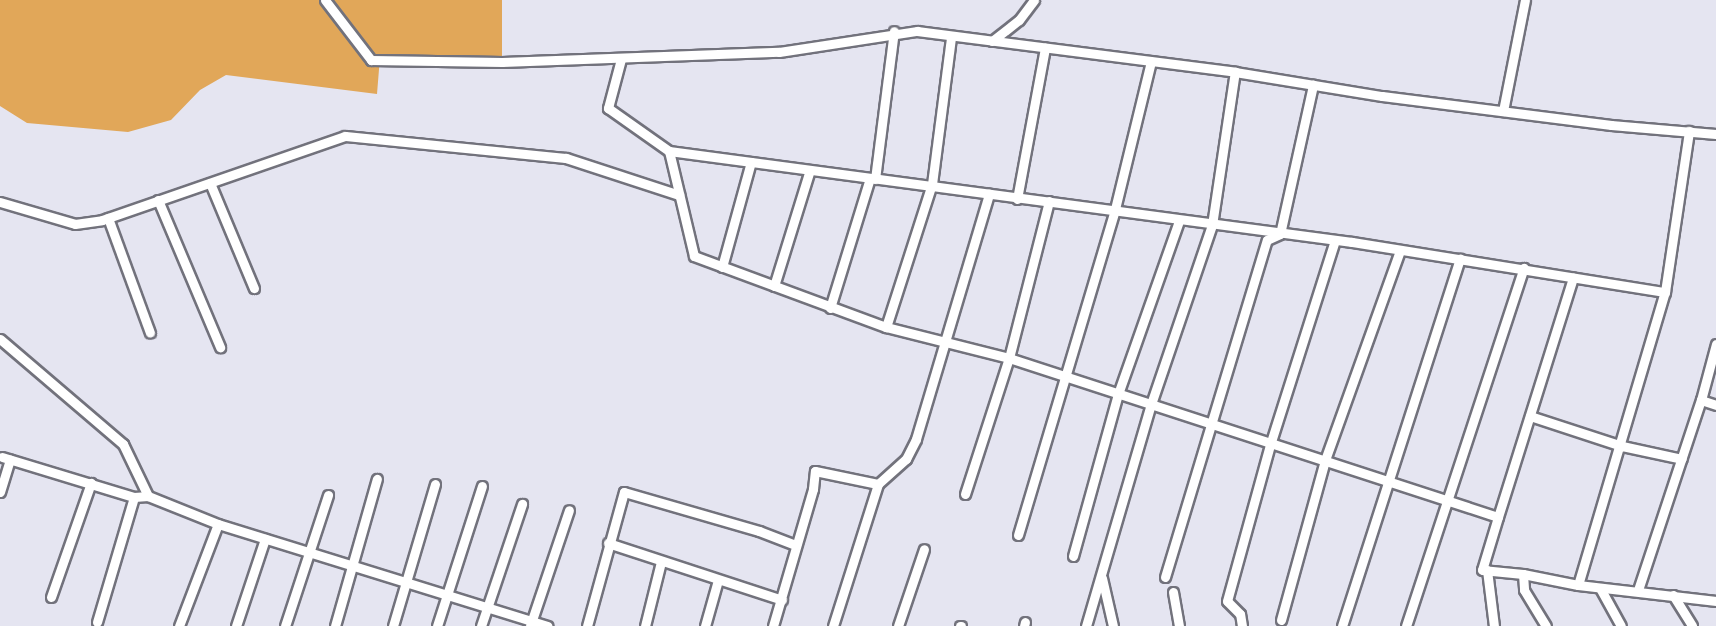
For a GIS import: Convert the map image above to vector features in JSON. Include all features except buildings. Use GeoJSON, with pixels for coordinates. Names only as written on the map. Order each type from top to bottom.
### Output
{"type":"FeatureCollection","features":[{"type":"Feature","properties":{"kind":"street"},"geometry":{"type":"LineString","coordinates":[[325,0],[371,60],[621,59],[779,52],[894,31],[1235,72],[1503,111],[1716,134]]}},
{"type":"Feature","properties":{"kind":"street"},"geometry":{"type":"LineString","coordinates":[[992,42],[1019,20],[1034,0]]}},
{"type":"Feature","properties":{"kind":"street"},"geometry":{"type":"LineString","coordinates":[[1503,111],[1525,0]]}},
{"type":"Feature","properties":{"kind":"street"},"geometry":{"type":"LineString","coordinates":[[830,308],[873,179],[894,31]]}},
{"type":"Feature","properties":{"kind":"street"},"geometry":{"type":"LineString","coordinates":[[886,327],[932,184],[951,37]]}},
{"type":"Feature","properties":{"kind":"street"},"geometry":{"type":"LineString","coordinates":[[1017,199],[1045,48]]}},
{"type":"Feature","properties":{"kind":"street"},"geometry":{"type":"LineString","coordinates":[[621,59],[609,108],[669,151],[873,179],[932,184],[1017,199],[1115,209],[1179,221],[1335,240],[1665,292]]}},
{"type":"Feature","properties":{"kind":"street"},"geometry":{"type":"LineString","coordinates":[[1018,535],[1115,209],[1151,61]]}},
{"type":"Feature","properties":{"kind":"street"},"geometry":{"type":"LineString","coordinates":[[1086,626],[1150,407],[1212,225],[1235,72]]}},
{"type":"Feature","properties":{"kind":"street"},"geometry":{"type":"LineString","coordinates":[[1280,234],[1313,85]]}},
{"type":"Feature","properties":{"kind":"street"},"geometry":{"type":"LineString","coordinates":[[1578,585],[1622,446],[1665,292],[1689,131]]}},
{"type":"Feature","properties":{"kind":"street"},"geometry":{"type":"LineString","coordinates":[[0,202],[75,224],[108,218],[345,136],[566,158],[680,195]]}},
{"type":"Feature","properties":{"kind":"street"},"geometry":{"type":"LineString","coordinates":[[669,151],[694,256],[886,327],[1009,358],[1150,407],[1325,460],[1498,517]]}},
{"type":"Feature","properties":{"kind":"street"},"geometry":{"type":"LineString","coordinates":[[722,267],[751,162]]}},
{"type":"Feature","properties":{"kind":"street"},"geometry":{"type":"LineString","coordinates":[[774,286],[810,170]]}},
{"type":"Feature","properties":{"kind":"street"},"geometry":{"type":"LineString","coordinates":[[210,183],[254,288]]}},
{"type":"Feature","properties":{"kind":"street"},"geometry":{"type":"LineString","coordinates":[[833,626],[878,484],[906,459],[911,449],[989,194]]}},
{"type":"Feature","properties":{"kind":"street"},"geometry":{"type":"LineString","coordinates":[[158,200],[220,347]]}},
{"type":"Feature","properties":{"kind":"street"},"geometry":{"type":"LineString","coordinates":[[966,494],[1009,358],[1049,201]]}},
{"type":"Feature","properties":{"kind":"street"},"geometry":{"type":"LineString","coordinates":[[108,218],[150,333]]}},
{"type":"Feature","properties":{"kind":"street"},"geometry":{"type":"LineString","coordinates":[[1073,556],[1118,394],[1179,221]]}},
{"type":"Feature","properties":{"kind":"street"},"geometry":{"type":"LineString","coordinates":[[1165,577],[1209,424],[1267,240],[1280,234]]}},
{"type":"Feature","properties":{"kind":"street"},"geometry":{"type":"LineString","coordinates":[[1242,626],[1240,614],[1227,601],[1270,445],[1335,240]]}},
{"type":"Feature","properties":{"kind":"street"},"geometry":{"type":"LineString","coordinates":[[1281,620],[1325,460],[1400,251]]}},
{"type":"Feature","properties":{"kind":"street"},"geometry":{"type":"LineString","coordinates":[[1342,626],[1386,480],[1460,260]]}},
{"type":"Feature","properties":{"kind":"street"},"geometry":{"type":"LineString","coordinates":[[1406,626],[1524,268]]}},
{"type":"Feature","properties":{"kind":"street"},"geometry":{"type":"LineString","coordinates":[[1573,277],[1482,570],[1523,574],[1600,588],[1715,598]]}},
{"type":"Feature","properties":{"kind":"street"},"geometry":{"type":"LineString","coordinates":[[0,339],[123,444],[148,496]]}},
{"type":"Feature","properties":{"kind":"street"},"geometry":{"type":"LineString","coordinates":[[1638,590],[1701,400],[1716,344]]}},
{"type":"Feature","properties":{"kind":"street"},"geometry":{"type":"LineString","coordinates":[[1701,400],[1716,405]]}},
{"type":"Feature","properties":{"kind":"street"},"geometry":{"type":"LineString","coordinates":[[1530,416],[1622,446],[1682,459]]}},
{"type":"Feature","properties":{"kind":"street"},"geometry":{"type":"LineString","coordinates":[[0,492],[6,458],[134,497],[148,496],[218,524],[356,565],[530,623],[548,626]]}},
{"type":"Feature","properties":{"kind":"street"},"geometry":{"type":"LineString","coordinates":[[774,626],[795,545],[813,489],[814,471],[878,484]]}},
{"type":"Feature","properties":{"kind":"street"},"geometry":{"type":"LineString","coordinates":[[335,626],[356,565],[377,479]]}},
{"type":"Feature","properties":{"kind":"street"},"geometry":{"type":"LineString","coordinates":[[51,597],[91,483]]}},
{"type":"Feature","properties":{"kind":"street"},"geometry":{"type":"LineString","coordinates":[[393,626],[435,484]]}},
{"type":"Feature","properties":{"kind":"street"},"geometry":{"type":"LineString","coordinates":[[437,626],[482,486]]}},
{"type":"Feature","properties":{"kind":"street"},"geometry":{"type":"LineString","coordinates":[[587,626],[608,543],[624,492],[759,531],[795,545]]}},
{"type":"Feature","properties":{"kind":"street"},"geometry":{"type":"LineString","coordinates":[[285,626],[328,495]]}},
{"type":"Feature","properties":{"kind":"street"},"geometry":{"type":"LineString","coordinates":[[97,622],[134,497]]}},
{"type":"Feature","properties":{"kind":"street"},"geometry":{"type":"LineString","coordinates":[[481,626],[522,504]]}},
{"type":"Feature","properties":{"kind":"street"},"geometry":{"type":"LineString","coordinates":[[530,623],[569,510]]}},
{"type":"Feature","properties":{"kind":"street"},"geometry":{"type":"LineString","coordinates":[[179,626],[218,524]]}},
{"type":"Feature","properties":{"kind":"street"},"geometry":{"type":"LineString","coordinates":[[236,626],[265,539]]}},
{"type":"Feature","properties":{"kind":"street"},"geometry":{"type":"LineString","coordinates":[[608,543],[782,600]]}},
{"type":"Feature","properties":{"kind":"street"},"geometry":{"type":"LineString","coordinates":[[898,626],[924,549]]}},
{"type":"Feature","properties":{"kind":"street"},"geometry":{"type":"LineString","coordinates":[[645,626],[661,562]]}},
{"type":"Feature","properties":{"kind":"street"},"geometry":{"type":"LineString","coordinates":[[1486,570],[1494,626]]}},
{"type":"Feature","properties":{"kind":"street"},"geometry":{"type":"LineString","coordinates":[[1523,574],[1524,590],[1546,626]]}},
{"type":"Feature","properties":{"kind":"street"},"geometry":{"type":"LineString","coordinates":[[1101,576],[1113,626]]}},
{"type":"Feature","properties":{"kind":"street"},"geometry":{"type":"LineString","coordinates":[[705,626],[718,580]]}},
{"type":"Feature","properties":{"kind":"street"},"geometry":{"type":"LineString","coordinates":[[1600,588],[1621,626]]}},
{"type":"Feature","properties":{"kind":"street"},"geometry":{"type":"LineString","coordinates":[[1173,592],[1179,626]]}},
{"type":"Feature","properties":{"kind":"street"},"geometry":{"type":"LineString","coordinates":[[1673,595],[1692,626]]}},
{"type":"Feature","properties":{"kind":"shaded area"},"geometry":{"type":"Polygon","coordinates":[[[0,0],[502,0],[502,62],[380,57],[377,94],[226,75],[200,90],[171,120],[128,132],[27,123],[0,106],[0,0]]]}}]}
